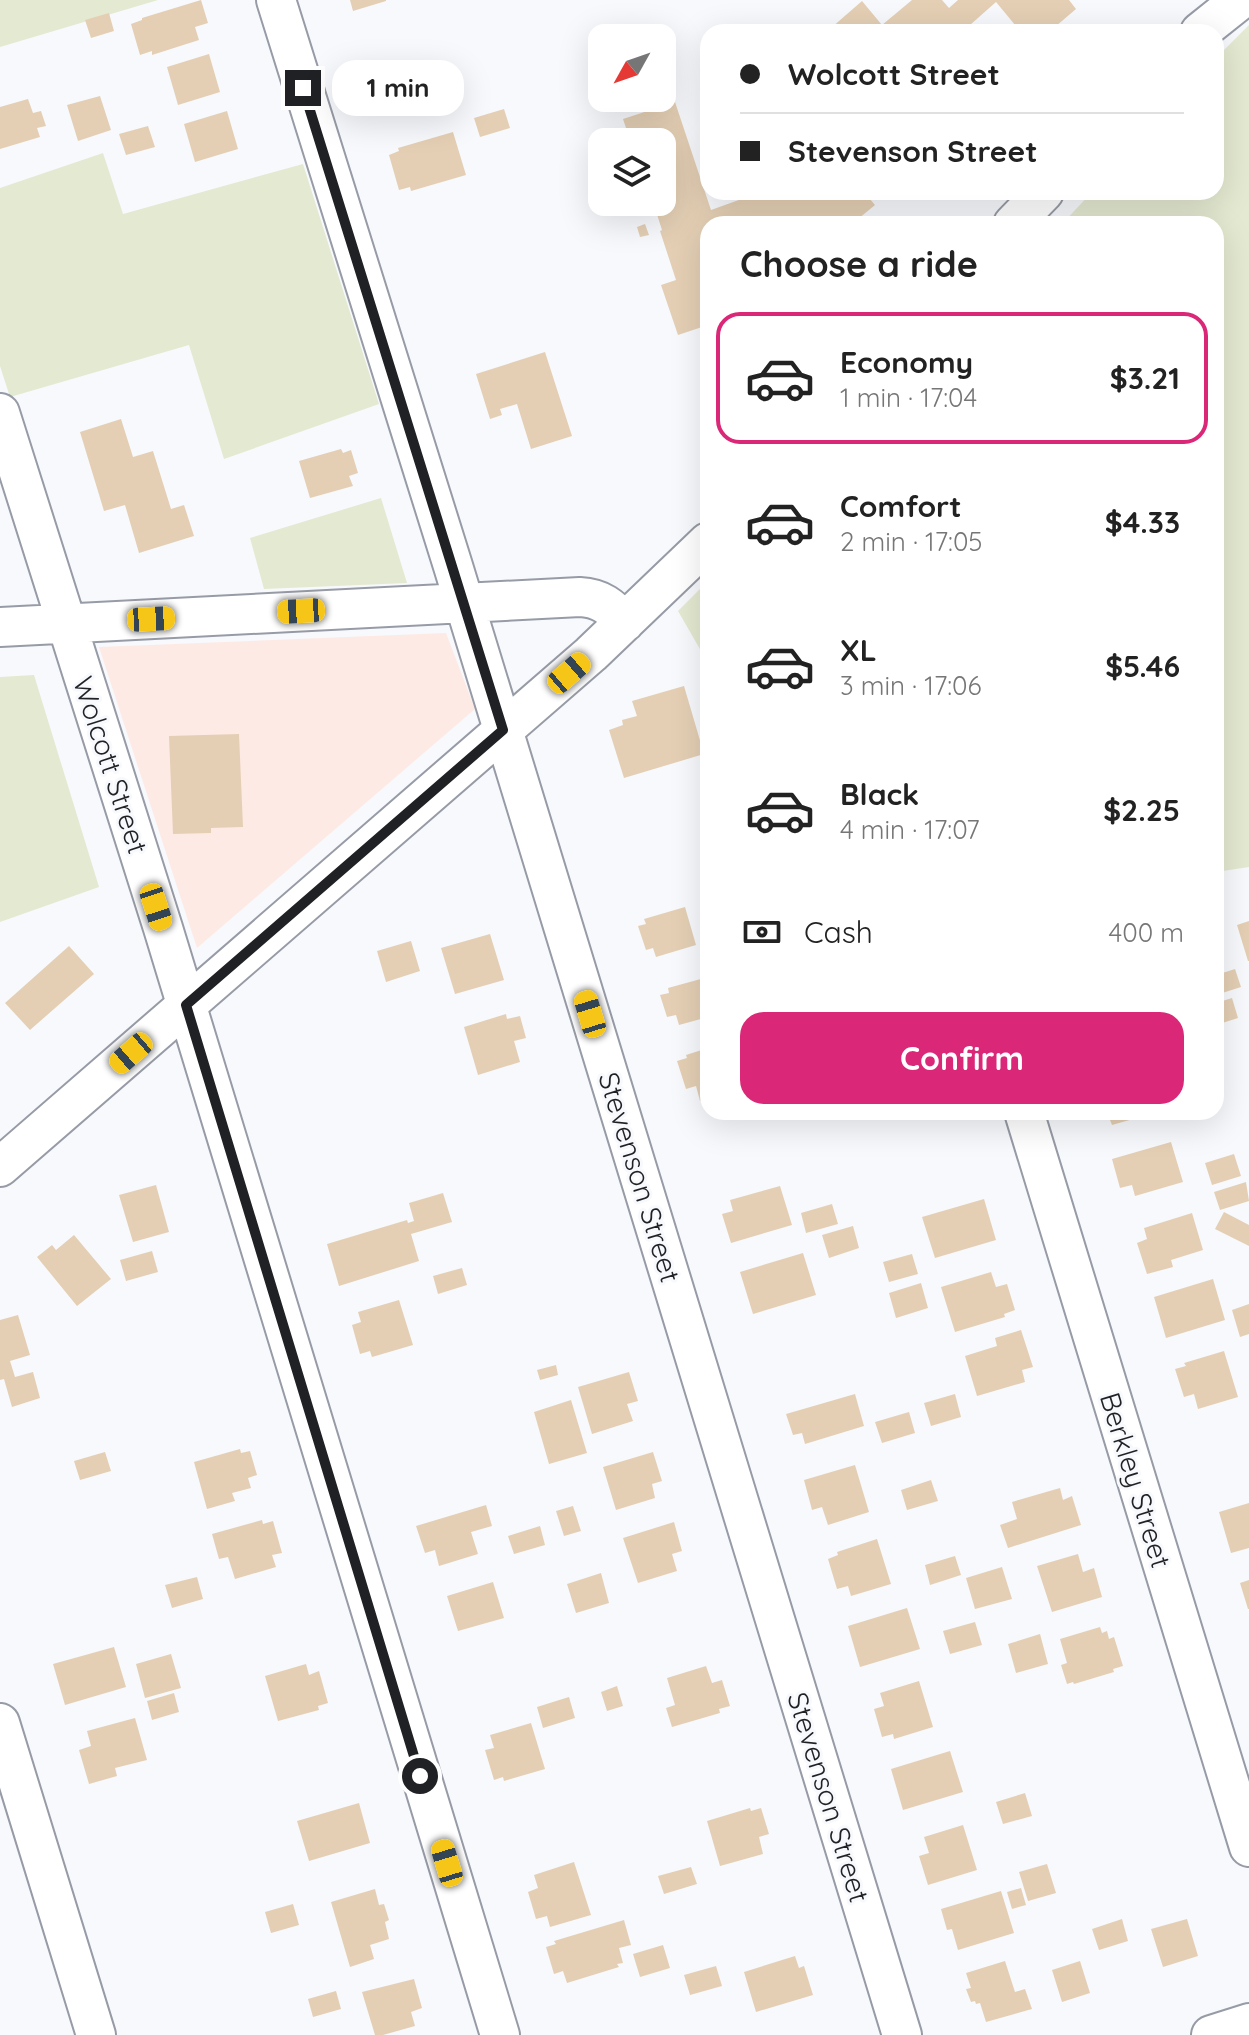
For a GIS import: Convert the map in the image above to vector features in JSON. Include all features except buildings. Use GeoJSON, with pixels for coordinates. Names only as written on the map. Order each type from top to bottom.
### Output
{"type":"FeatureCollection","features":[{"type":"Feature","properties":{"kind":"street","name":"Stevenson Street"},"geometry":{"type":"LineString","coordinates":[[276,0],[902,2035]]}},
{"type":"Feature","properties":{"kind":"street"},"geometry":{"type":"LineString","coordinates":[[1210,24],[1240,0]]}},
{"type":"Feature","properties":{"kind":"street"},"geometry":{"type":"LineString","coordinates":[[1021,216],[1036,200]]}},
{"type":"Feature","properties":{"kind":"street","name":"Wolcott Street"},"geometry":{"type":"LineString","coordinates":[[0,413],[186,1005],[500,2035]]}},
{"type":"Feature","properties":{"kind":"street"},"geometry":{"type":"LineString","coordinates":[[0,1167],[503,730],[625,622],[700,550]]}},
{"type":"Feature","properties":{"kind":"street"},"geometry":{"type":"LineString","coordinates":[[0,627],[591,598],[608,604],[625,622]]}},
{"type":"Feature","properties":{"kind":"street","name":"Berkley Street"},"geometry":{"type":"LineString","coordinates":[[1026,1120],[1249,1847]]}},
{"type":"Feature","properties":{"kind":"street"},"geometry":{"type":"LineString","coordinates":[[0,1723],[96,2035]]}},
{"type":"Feature","properties":{"kind":"street"},"geometry":{"type":"LineString","coordinates":[[1211,2035],[1249,2023]]}},
{"type":"Feature","properties":{"kind":"shaded area"},"geometry":{"type":"Polygon","coordinates":[[[446,633],[475,709],[197,948],[99,647],[446,633]]]}},
{"type":"Feature","properties":{"kind":"green space"},"geometry":{"type":"Polygon","coordinates":[[[0,0],[158,0],[0,47],[0,0]]]}},
{"type":"Feature","properties":{"kind":"green space"},"geometry":{"type":"Polygon","coordinates":[[[1249,25],[1249,867],[1224,871],[1224,216],[1070,216],[1084,200],[1224,200],[1224,50],[1249,25]]]}},
{"type":"Feature","properties":{"kind":"green space"},"geometry":{"type":"Polygon","coordinates":[[[103,153],[123,214],[303,164],[379,404],[224,459],[189,345],[10,397],[0,366],[0,188],[103,153]]]}},
{"type":"Feature","properties":{"kind":"green space"},"geometry":{"type":"Polygon","coordinates":[[[381,498],[407,583],[264,589],[250,538],[381,498]]]}},
{"type":"Feature","properties":{"kind":"green space"},"geometry":{"type":"Polygon","coordinates":[[[700,589],[700,649],[678,611],[700,589]]]}},
{"type":"Feature","properties":{"kind":"green space"},"geometry":{"type":"Polygon","coordinates":[[[34,675],[99,887],[0,922],[0,677],[34,675]]]}},
{"type":"Feature","properties":{"kind":"route"},"geometry":{"type":"LineString","coordinates":[[303,88],[503,730],[186,1005],[420,1776]]}}]}
